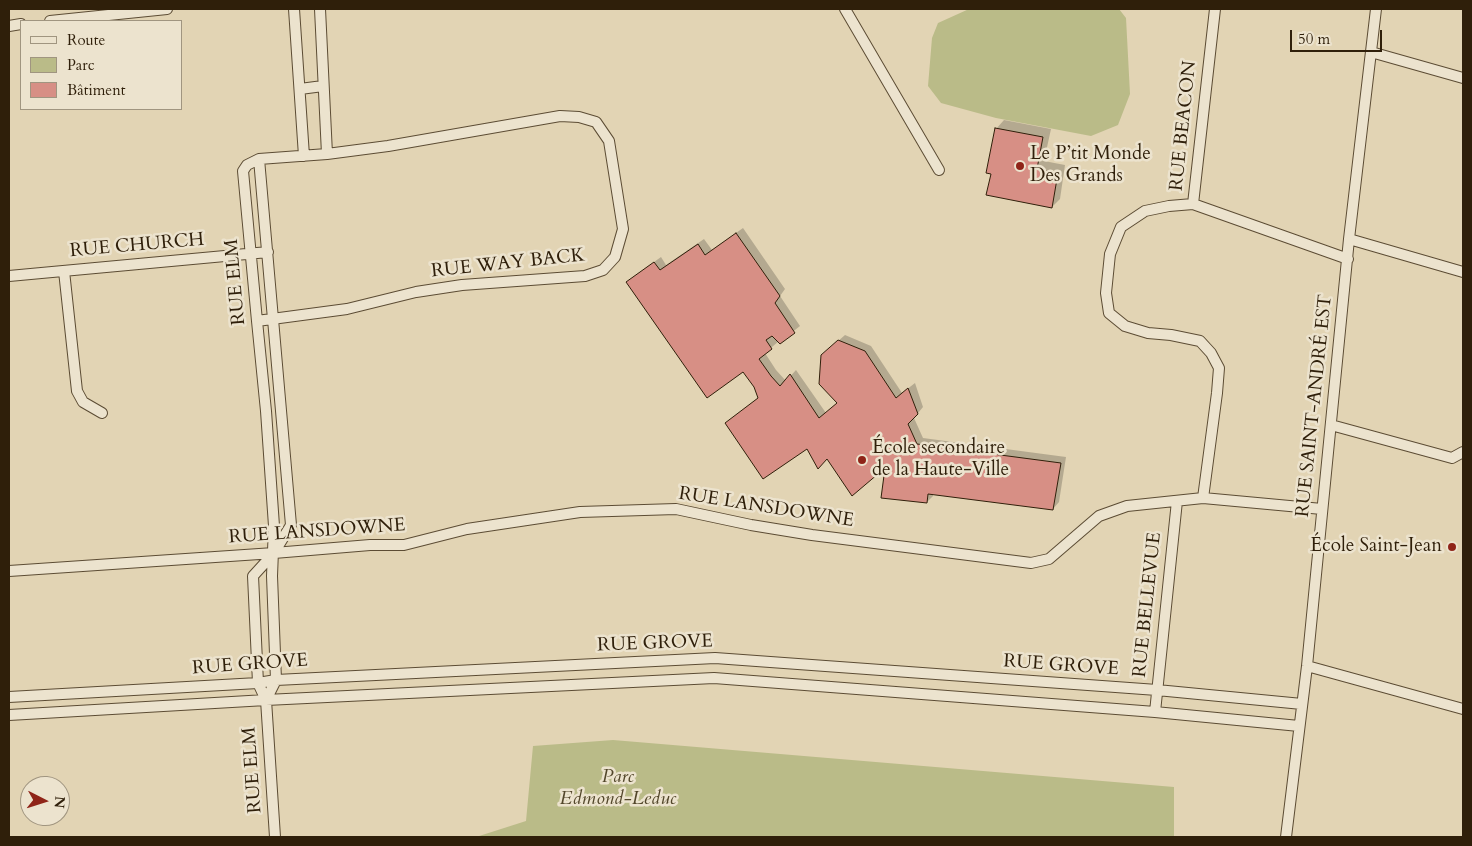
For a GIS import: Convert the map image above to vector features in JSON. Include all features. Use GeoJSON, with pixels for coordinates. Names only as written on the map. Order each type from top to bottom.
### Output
{"type":"FeatureCollection","features":[{"type":"Feature","properties":{"kind":"street"},"geometry":{"type":"LineString","coordinates":[[60,20],[167,9]]}},
{"type":"Feature","properties":{"kind":"street"},"geometry":{"type":"LineString","coordinates":[[294,9],[304,156]]}},
{"type":"Feature","properties":{"kind":"street"},"geometry":{"type":"LineString","coordinates":[[259,159],[327,154],[320,9]]}},
{"type":"Feature","properties":{"kind":"street"},"geometry":{"type":"LineString","coordinates":[[845,9],[938,170]]}},
{"type":"Feature","properties":{"kind":"street","name":"RUE BEACON"},"geometry":{"type":"LineString","coordinates":[[1215,9],[1193,204],[1348,259]]}},
{"type":"Feature","properties":{"kind":"street","name":"RUE SAINT-ANDRÉ EST"},"geometry":{"type":"LineString","coordinates":[[1286,837],[1302,704],[1350,239],[1376,9]]}},
{"type":"Feature","properties":{"kind":"street"},"geometry":{"type":"LineString","coordinates":[[1371,52],[1463,78]]}},
{"type":"Feature","properties":{"kind":"street"},"geometry":{"type":"LineString","coordinates":[[300,89],[323,86]]}},
{"type":"Feature","properties":{"kind":"street","name":"RUE WAY BACK"},"geometry":{"type":"LineString","coordinates":[[257,321],[347,309],[425,290],[585,276],[603,270],[615,257],[623,229],[610,140],[596,122],[579,117],[560,116],[436,138],[327,154]]}},
{"type":"Feature","properties":{"kind":"street","name":"RUE ELM"},"geometry":{"type":"LineString","coordinates":[[266,700],[276,680],[272,576],[274,553],[274,526],[266,411],[243,171],[247,165],[259,159],[291,525],[274,553],[253,576],[258,683],[266,700],[275,837]]}},
{"type":"Feature","properties":{"kind":"street"},"geometry":{"type":"LineString","coordinates":[[1193,204],[1145,211],[1121,227],[1110,254],[1106,293],[1109,313],[1125,326],[1148,333],[1171,335],[1200,342],[1211,353],[1218,368],[1217,393],[1203,498]]}},
{"type":"Feature","properties":{"kind":"street"},"geometry":{"type":"LineString","coordinates":[[1350,239],[1463,272]]}},
{"type":"Feature","properties":{"kind":"street","name":"RUE CHURCH"},"geometry":{"type":"LineString","coordinates":[[9,276],[268,252]]}},
{"type":"Feature","properties":{"kind":"street"},"geometry":{"type":"LineString","coordinates":[[64,271],[77,392],[83,402],[102,413]]}},
{"type":"Feature","properties":{"kind":"street"},"geometry":{"type":"LineString","coordinates":[[266,411],[282,409]]}},
{"type":"Feature","properties":{"kind":"street"},"geometry":{"type":"LineString","coordinates":[[1331,425],[1452,458],[1463,452]]}},
{"type":"Feature","properties":{"kind":"street","name":"RUE LANSDOWNE"},"geometry":{"type":"LineString","coordinates":[[9,571],[370,545],[404,545],[467,529],[580,512],[676,509],[812,536],[1031,563],[1049,559],[1100,516],[1127,506],[1203,498],[1322,509]]}},
{"type":"Feature","properties":{"kind":"street","name":"RUE BELLEVUE"},"geometry":{"type":"LineString","coordinates":[[1155,712],[1177,501]]}},
{"type":"Feature","properties":{"kind":"street","name":"RUE GROVE"},"geometry":{"type":"LineString","coordinates":[[9,697],[258,683],[276,680],[715,658],[1157,690],[1302,704]]}},
{"type":"Feature","properties":{"kind":"street"},"geometry":{"type":"LineString","coordinates":[[1306,666],[1463,709]]}},
{"type":"Feature","properties":{"kind":"street","name":"RUE GROVE"},"geometry":{"type":"LineString","coordinates":[[9,715],[266,700],[714,678],[1155,712],[1299,726]]}},
{"type":"Feature","properties":{"kind":"green space"},"geometry":{"type":"Polygon","coordinates":[[[969,9],[1119,9],[1126,18],[1130,94],[1118,125],[1091,136],[996,118],[941,103],[928,86],[932,38],[938,23],[969,9]]]}},
{"type":"Feature","properties":{"kind":"green space","name":"Parc Edmond-Leduc"},"geometry":{"type":"Polygon","coordinates":[[[613,740],[1174,787],[1174,837],[476,837],[526,821],[533,746],[613,740]]]}},
{"type":"Feature","properties":{"kind":"building"},"geometry":{"type":"Polygon","coordinates":[[[995,128],[1043,137],[1037,169],[1058,173],[1052,208],[986,195],[991,174],[986,173],[995,128]]]}},
{"type":"Feature","properties":{"kind":"building"},"geometry":{"type":"Polygon","coordinates":[[[736,233],[780,296],[775,303],[795,333],[780,344],[772,336],[766,340],[772,349],[759,359],[780,386],[790,374],[819,418],[837,403],[819,384],[821,355],[838,340],[865,351],[896,398],[908,388],[918,414],[908,424],[917,444],[1061,463],[1053,510],[928,494],[927,503],[881,498],[885,468],[852,496],[827,459],[818,469],[807,449],[763,479],[725,423],[758,398],[754,387],[743,372],[707,398],[626,282],[654,262],[660,270],[698,244],[705,255],[736,233]]]}},
{"type":"Feature","properties":{"kind":"place","name":"Le P’tit Monde Des Grands"},"geometry":{"type":"Point","coordinates":[1020,166]}},
{"type":"Feature","properties":{"kind":"place","name":"École secondaire de la Haute-Ville"},"geometry":{"type":"Point","coordinates":[862,460]}},
{"type":"Feature","properties":{"kind":"place","name":"École Saint-Jean"},"geometry":{"type":"Point","coordinates":[1452,547]}}]}
